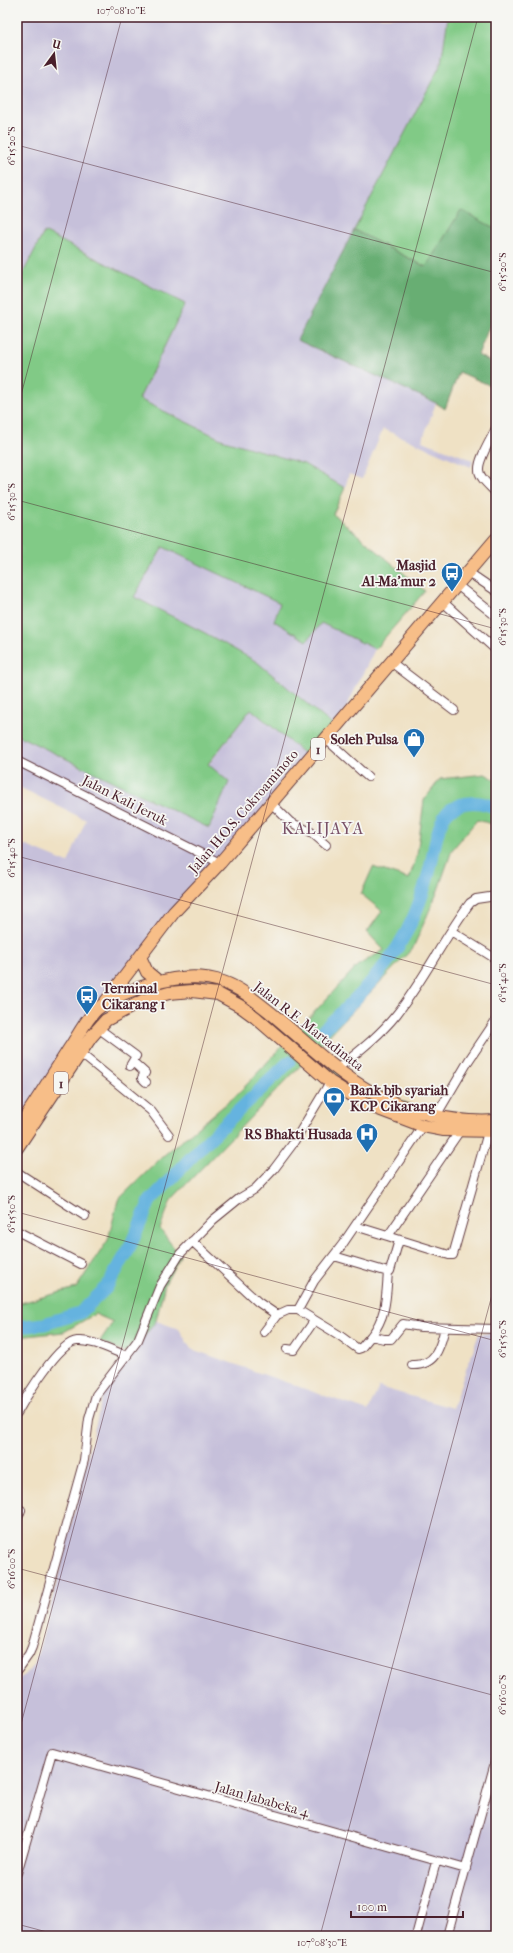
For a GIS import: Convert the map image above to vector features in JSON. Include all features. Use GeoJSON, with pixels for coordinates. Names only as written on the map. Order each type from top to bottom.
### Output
{"type":"FeatureCollection","features":[{"type":"Feature","properties":{"kind":"highway","name":"Jalan H.O.S. Cokroaminoto"},"geometry":{"type":"LineString","coordinates":[[104,1004],[125,974],[141,959],[174,912],[220,863],[496,539]]}},
{"type":"Feature","properties":{"kind":"highway"},"geometry":{"type":"LineString","coordinates":[[141,959],[147,972],[159,982]]}},
{"type":"Feature","properties":{"kind":"highway","name":"Jalan R.E. Martadinata"},"geometry":{"type":"LineString","coordinates":[[104,1004],[141,987],[159,982],[183,977],[210,979],[234,987],[263,1007],[337,1069],[372,1092],[398,1104],[436,1116],[494,1125]]}},
{"type":"Feature","properties":{"kind":"highway","name":"Jalan R.E. Martadinata"},"geometry":{"type":"LineString","coordinates":[[102,1024],[144,1000],[169,993],[192,991],[218,994],[255,1017],[330,1082],[365,1104],[423,1126],[459,1132],[494,1125]]}},
{"type":"Feature","properties":{"kind":"highway","name":"1"},"geometry":{"type":"LineString","coordinates":[[17,1130],[85,1025],[92,1015],[104,1004]]}},
{"type":"Feature","properties":{"kind":"highway"},"geometry":{"type":"LineString","coordinates":[[255,1017],[261,1013],[263,1007]]}},
{"type":"Feature","properties":{"kind":"highway"},"geometry":{"type":"LineString","coordinates":[[272,1031],[274,1024],[280,1020]]}},
{"type":"Feature","properties":{"kind":"highway","name":"1"},"geometry":{"type":"LineString","coordinates":[[17,1148],[80,1053],[102,1024]]}},
{"type":"Feature","properties":{"kind":"street"},"geometry":{"type":"LineString","coordinates":[[496,428],[482,458],[479,470],[481,475],[496,493]]}},
{"type":"Feature","properties":{"kind":"street"},"geometry":{"type":"LineString","coordinates":[[468,572],[496,591]]}},
{"type":"Feature","properties":{"kind":"street"},"geometry":{"type":"LineString","coordinates":[[458,585],[496,616]]}},
{"type":"Feature","properties":{"kind":"street"},"geometry":{"type":"LineString","coordinates":[[443,602],[496,650]]}},
{"type":"Feature","properties":{"kind":"street"},"geometry":{"type":"LineString","coordinates":[[391,662],[454,710]]}},
{"type":"Feature","properties":{"kind":"street"},"geometry":{"type":"LineString","coordinates":[[326,739],[368,777]]}},
{"type":"Feature","properties":{"kind":"street","name":"Jalan Kali Jeruk"},"geometry":{"type":"LineString","coordinates":[[17,761],[220,863]]}},
{"type":"Feature","properties":{"kind":"street"},"geometry":{"type":"LineString","coordinates":[[271,803],[290,822],[311,832],[326,845]]}},
{"type":"Feature","properties":{"kind":"street"},"geometry":{"type":"LineString","coordinates":[[337,1069],[373,1040],[395,1015],[426,971],[470,903],[476,899],[496,896]]}},
{"type":"Feature","properties":{"kind":"street"},"geometry":{"type":"LineString","coordinates":[[451,931],[496,960]]}},
{"type":"Feature","properties":{"kind":"street"},"geometry":{"type":"LineString","coordinates":[[436,1116],[469,1060],[496,1020]]}},
{"type":"Feature","properties":{"kind":"street"},"geometry":{"type":"LineString","coordinates":[[102,1024],[136,1056],[131,1064],[145,1073],[142,1078],[146,1082]]}},
{"type":"Feature","properties":{"kind":"street"},"geometry":{"type":"LineString","coordinates":[[80,1053],[151,1111],[169,1135]]}},
{"type":"Feature","properties":{"kind":"street"},"geometry":{"type":"LineString","coordinates":[[17,1671],[29,1654],[33,1642],[84,1460],[89,1419],[96,1394],[138,1340],[165,1278],[180,1254],[192,1241],[235,1202],[255,1189],[274,1169],[292,1145],[330,1082]]}},
{"type":"Feature","properties":{"kind":"street"},"geometry":{"type":"LineString","coordinates":[[355,1226],[449,1255],[454,1254],[494,1125]]}},
{"type":"Feature","properties":{"kind":"street"},"geometry":{"type":"LineString","coordinates":[[298,1310],[314,1281],[334,1256],[423,1126]]}},
{"type":"Feature","properties":{"kind":"street"},"geometry":{"type":"LineString","coordinates":[[388,1236],[459,1132]]}},
{"type":"Feature","properties":{"kind":"street"},"geometry":{"type":"LineString","coordinates":[[17,1172],[85,1216]]}},
{"type":"Feature","properties":{"kind":"street"},"geometry":{"type":"LineString","coordinates":[[17,1231],[81,1264]]}},
{"type":"Feature","properties":{"kind":"street"},"geometry":{"type":"LineString","coordinates":[[264,1332],[277,1315],[288,1310],[298,1310],[314,1321],[335,1332],[358,1349],[361,1348],[372,1336],[385,1313],[388,1272],[390,1271],[399,1240]]}},
{"type":"Feature","properties":{"kind":"street"},"geometry":{"type":"LineString","coordinates":[[192,1241],[258,1302],[277,1315]]}},
{"type":"Feature","properties":{"kind":"street"},"geometry":{"type":"LineString","coordinates":[[334,1256],[388,1272]]}},
{"type":"Feature","properties":{"kind":"street"},"geometry":{"type":"LineString","coordinates":[[287,1349],[294,1350],[314,1321]]}},
{"type":"Feature","properties":{"kind":"street"},"geometry":{"type":"LineString","coordinates":[[372,1336],[390,1339],[403,1324],[421,1327],[496,1329]]}},
{"type":"Feature","properties":{"kind":"street"},"geometry":{"type":"LineString","coordinates":[[412,1365],[426,1364],[434,1356],[441,1342],[445,1328]]}},
{"type":"Feature","properties":{"kind":"street"},"geometry":{"type":"LineString","coordinates":[[17,1413],[42,1374],[70,1343],[79,1341],[92,1343],[127,1356]]}},
{"type":"Feature","properties":{"kind":"street"},"geometry":{"type":"LineString","coordinates":[[17,1520],[21,1510]]}},
{"type":"Feature","properties":{"kind":"street","name":"Jalan Jababeka 4"},"geometry":{"type":"LineString","coordinates":[[17,1873],[52,1752],[436,1862],[466,1869]]}},
{"type":"Feature","properties":{"kind":"street"},"geometry":{"type":"LineString","coordinates":[[447,1936],[496,1759]]}},
{"type":"Feature","properties":{"kind":"street"},"geometry":{"type":"LineString","coordinates":[[416,1936],[436,1862]]}},
{"type":"Feature","properties":{"kind":"shaded area"},"geometry":{"type":"Polygon","coordinates":[[[17,17],[448,17],[441,64],[297,340],[436,403],[422,441],[473,460],[471,467],[383,429],[362,479],[349,474],[345,488],[304,464],[221,439],[139,399],[185,304],[44,232],[17,285],[17,17]]]}},
{"type":"Feature","properties":{"kind":"shaded area"},"geometry":{"type":"Polygon","coordinates":[[[163,547],[281,603],[307,641],[321,623],[375,649],[336,728],[257,662],[205,633],[133,597],[163,547]]]}},
{"type":"Feature","properties":{"kind":"shaded area"},"geometry":{"type":"Polygon","coordinates":[[[251,709],[309,758],[125,974],[17,1127],[17,842],[68,863],[86,820],[17,786],[17,735],[209,827],[208,765],[251,709]]]}},
{"type":"Feature","properties":{"kind":"shaded area"},"geometry":{"type":"Polygon","coordinates":[[[156,1321],[179,1329],[191,1349],[368,1411],[379,1387],[452,1408],[479,1334],[496,1333],[496,1936],[17,1936],[17,1681],[34,1666],[49,1613],[104,1391],[156,1321]]]}},
{"type":"Feature","properties":{"kind":"green space"},"geometry":{"type":"Polygon","coordinates":[[[448,17],[496,17],[496,229],[461,211],[426,267],[354,230],[441,64],[448,17]]]}},
{"type":"Feature","properties":{"kind":"green space"},"geometry":{"type":"Polygon","coordinates":[[[461,210],[496,229],[496,309],[478,355],[496,365],[496,388],[459,372],[445,409],[436,403],[297,340],[354,230],[426,267],[461,210]]]}},
{"type":"Feature","properties":{"kind":"green space"},"geometry":{"type":"Polygon","coordinates":[[[44,232],[185,304],[139,399],[221,439],[304,464],[345,488],[333,514],[425,591],[375,649],[321,623],[307,641],[274,621],[280,603],[163,547],[134,597],[205,633],[257,662],[336,728],[309,758],[251,709],[208,764],[229,782],[209,828],[17,735],[17,285],[44,232]]]}},
{"type":"Feature","properties":{"kind":"green space"},"geometry":{"type":"Polygon","coordinates":[[[485,774],[496,780],[496,825],[477,820],[452,850],[437,893],[413,948],[315,1050],[295,1033],[357,966],[384,950],[367,932],[382,911],[361,894],[373,867],[409,879],[417,855],[424,800],[440,779],[485,774]]]}},
{"type":"Feature","properties":{"kind":"green space"},"geometry":{"type":"Polygon","coordinates":[[[285,1043],[305,1060],[315,1050],[353,1080],[436,1116],[459,1132],[375,1108],[305,1061],[171,1200],[160,1229],[180,1256],[165,1284],[156,1321],[130,1355],[100,1341],[113,1322],[95,1314],[64,1332],[18,1337],[17,1340],[17,1304],[76,1288],[108,1240],[118,1200],[163,1156],[238,1094],[285,1043]]]}},
{"type":"Feature","properties":{"kind":"waterway"},"geometry":{"type":"LineString","coordinates":[[324,1029],[363,991],[387,963],[397,948],[414,916],[422,894],[431,865],[436,839],[445,815],[455,807],[467,803],[485,804],[496,808]]}},
{"type":"Feature","properties":{"kind":"waterway"},"geometry":{"type":"LineString","coordinates":[[17,1327],[44,1324],[80,1313],[106,1288],[128,1251],[150,1201],[205,1143],[289,1062]]}},
{"type":"Feature","properties":{"kind":"place","name":"Masjid Al-Ma'mur 2"},"geometry":{"type":"Point","coordinates":[452,592]}},
{"type":"Feature","properties":{"kind":"place","name":"Soleh Pulsa"},"geometry":{"type":"Point","coordinates":[414,758]}},
{"type":"Feature","properties":{"kind":"place","name":"Terminal Cikarang 1"},"geometry":{"type":"Point","coordinates":[87,1016]}},
{"type":"Feature","properties":{"kind":"place","name":"Bank bjb syariah KCP Cikarang"},"geometry":{"type":"Point","coordinates":[334,1118]}},
{"type":"Feature","properties":{"kind":"place","name":"RS Bhakti Husada"},"geometry":{"type":"Point","coordinates":[367,1154]}},
{"type":"Feature","properties":{"kind":"district","name":"KALIJAYA"},"geometry":{"type":"Point","coordinates":[323,828]}}]}
